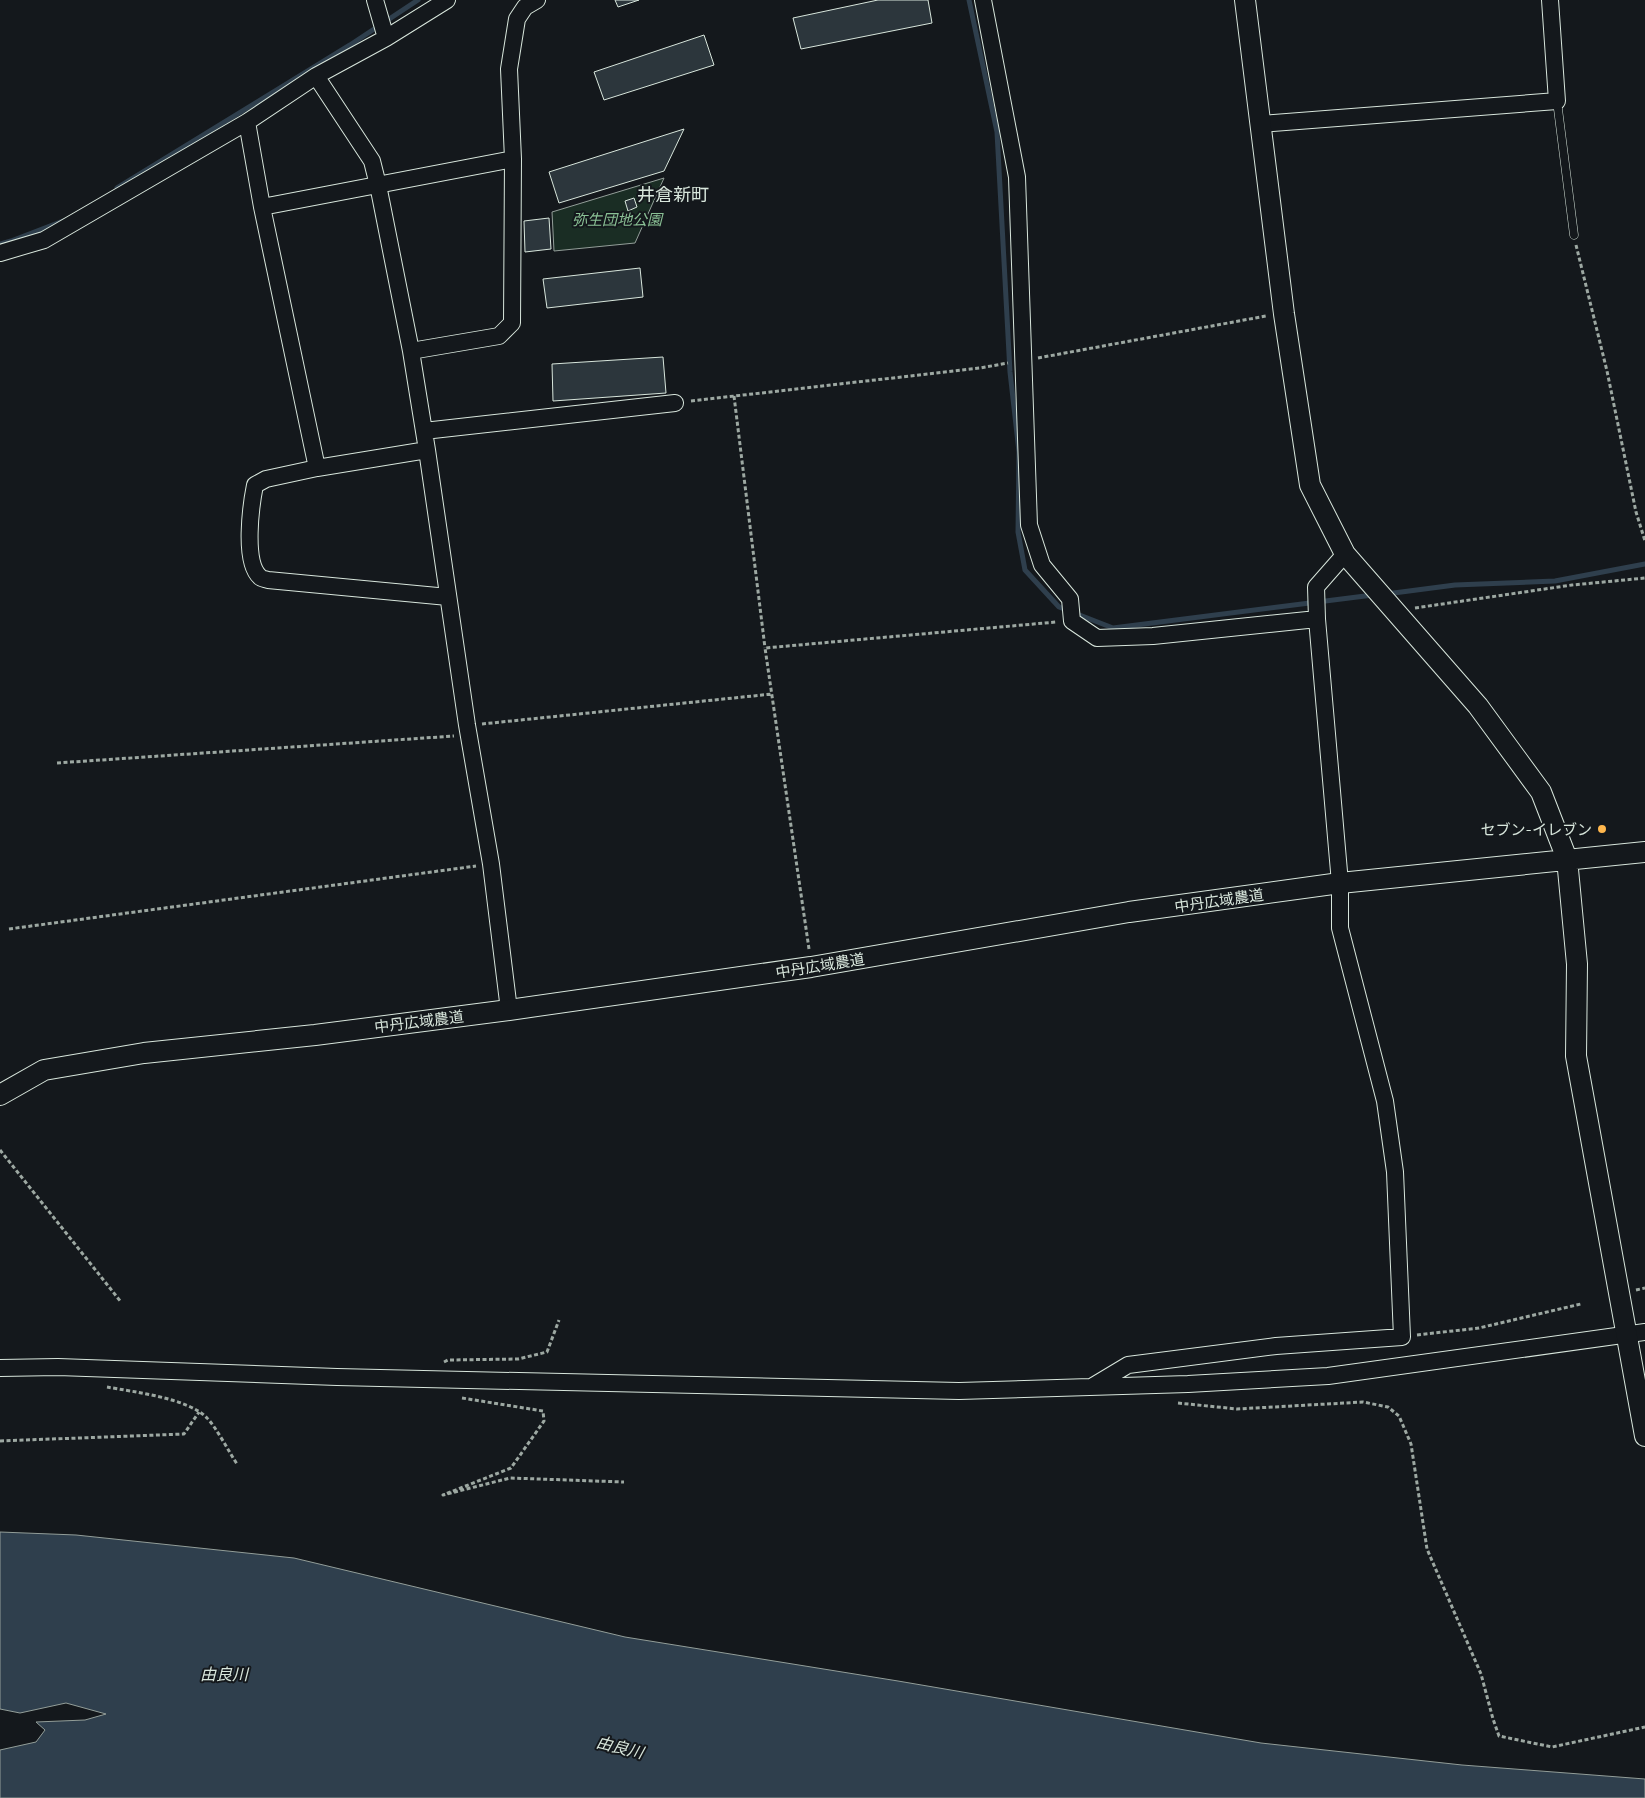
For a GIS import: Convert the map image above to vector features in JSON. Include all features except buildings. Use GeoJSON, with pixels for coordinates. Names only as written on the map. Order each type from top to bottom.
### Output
{"type":"FeatureCollection","features":[{"type":"Feature","properties":{"kind":"street"},"geometry":{"type":"LineString","coordinates":[[375,0],[386,38]]}},
{"type":"Feature","properties":{"kind":"street"},"geometry":{"type":"LineString","coordinates":[[0,253],[44,240],[247,122],[316,76],[386,38],[447,0]]}},
{"type":"Feature","properties":{"kind":"street"},"geometry":{"type":"LineString","coordinates":[[411,351],[499,336],[512,323],[513,159],[509,69],[517,19],[525,7],[537,0]]}},
{"type":"Feature","properties":{"kind":"street"},"geometry":{"type":"LineString","coordinates":[[983,0],[1017,177],[1028,526],[1042,565],[1070,599],[1072,621],[1097,638],[1153,636],[1317,619]]}},
{"type":"Feature","properties":{"kind":"street"},"geometry":{"type":"LineString","coordinates":[[1245,0],[1284,314],[1310,485],[1345,554],[1478,706],[1541,792],[1567,859],[1577,964],[1576,1056],[1633,1336],[1645,1436]]}},
{"type":"Feature","properties":{"kind":"street"},"geometry":{"type":"LineString","coordinates":[[1261,124],[1557,101],[1550,0]]}},
{"type":"Feature","properties":{"kind":"street"},"geometry":{"type":"LineString","coordinates":[[316,76],[372,161],[378,185],[411,351],[428,450],[468,730],[491,864],[509,1010]]}},
{"type":"Feature","properties":{"kind":"street"},"geometry":{"type":"LineString","coordinates":[[247,122],[262,207],[317,468]]}},
{"type":"Feature","properties":{"kind":"street"},"geometry":{"type":"LineString","coordinates":[[262,207],[513,159]]}},
{"type":"Feature","properties":{"kind":"street"},"geometry":{"type":"LineString","coordinates":[[424,431],[675,403]]}},
{"type":"Feature","properties":{"kind":"street"},"geometry":{"type":"LineString","coordinates":[[428,450],[317,468],[266,479],[255,485],[248,537],[254,568],[260,577],[268,580],[448,597]]}},
{"type":"Feature","properties":{"kind":"street"},"geometry":{"type":"LineString","coordinates":[[1091,1387],[1128,1365],[1276,1346],[1402,1336],[1395,1172],[1385,1101],[1340,928],[1340,883],[1317,619],[1316,587],[1345,554]]}},
{"type":"Feature","properties":{"kind":"street","name":"中丹広域農道"},"geometry":{"type":"LineString","coordinates":[[0,1095],[44,1070],[144,1052],[315,1035],[509,1010],[812,967],[1129,912],[1340,883],[1645,852]]}},
{"type":"Feature","properties":{"kind":"street"},"geometry":{"type":"LineString","coordinates":[[0,1368],[58,1367],[346,1377],[949,1391],[1188,1384],[1328,1376],[1633,1336]]}},
{"type":"Feature","properties":{"kind":"lane"},"geometry":{"type":"LineString","coordinates":[[1557,101],[1574,235]]}},
{"type":"Feature","properties":{"kind":"path"},"geometry":{"type":"LineString","coordinates":[[1574,235],[1607,371],[1636,512],[1645,541]]}},
{"type":"Feature","properties":{"kind":"path"},"geometry":{"type":"LineString","coordinates":[[675,403],[980,368],[1284,314]]}},
{"type":"Feature","properties":{"kind":"path"},"geometry":{"type":"LineString","coordinates":[[734,396],[765,648],[812,967]]}},
{"type":"Feature","properties":{"kind":"path"},"geometry":{"type":"LineString","coordinates":[[1396,611],[1572,585],[1645,578]]}},
{"type":"Feature","properties":{"kind":"path"},"geometry":{"type":"LineString","coordinates":[[765,648],[1072,621]]}},
{"type":"Feature","properties":{"kind":"path"},"geometry":{"type":"LineString","coordinates":[[57,763],[468,730],[772,694]]}},
{"type":"Feature","properties":{"kind":"path"},"geometry":{"type":"LineString","coordinates":[[9,929],[491,864]]}},
{"type":"Feature","properties":{"kind":"path"},"geometry":{"type":"LineString","coordinates":[[0,1150],[121,1302]]}},
{"type":"Feature","properties":{"kind":"path"},"geometry":{"type":"LineString","coordinates":[[1402,1336],[1479,1328],[1581,1304]]}},
{"type":"Feature","properties":{"kind":"path"},"geometry":{"type":"LineString","coordinates":[[440,1363],[448,1360],[518,1359],[547,1352],[559,1320]]}},
{"type":"Feature","properties":{"kind":"path"},"geometry":{"type":"LineString","coordinates":[[104,1386],[147,1394],[185,1404],[199,1412],[207,1417],[237,1464]]}},
{"type":"Feature","properties":{"kind":"path"},"geometry":{"type":"LineString","coordinates":[[458,1398],[543,1410],[544,1421],[511,1468],[443,1495],[510,1478],[624,1482]]}},
{"type":"Feature","properties":{"kind":"path"},"geometry":{"type":"LineString","coordinates":[[1171,1402],[1237,1409],[1363,1402],[1388,1408],[1399,1416],[1411,1444],[1427,1549],[1482,1674],[1493,1719],[1500,1736],[1552,1747],[1645,1728]]}},
{"type":"Feature","properties":{"kind":"path"},"geometry":{"type":"LineString","coordinates":[[0,1441],[184,1434],[199,1412]]}},
{"type":"Feature","properties":{"kind":"green space","name":"弥生団地公園"},"geometry":{"type":"Polygon","coordinates":[[[664,178],[635,243],[554,251],[552,212],[664,178]]]}},
{"type":"Feature","properties":{"kind":"water","name":"由良川"},"geometry":{"type":"Polygon","coordinates":[[[0,1532],[76,1535],[294,1558],[625,1637],[1261,1743],[1462,1765],[1645,1779],[1645,1798],[0,1798],[0,1750],[36,1742],[45,1730],[36,1722],[85,1720],[106,1714],[66,1703],[20,1713],[0,1709],[0,1532]]]}},
{"type":"Feature","properties":{"kind":"waterway"},"geometry":{"type":"LineString","coordinates":[[117,188],[350,45],[418,0]]}},
{"type":"Feature","properties":{"kind":"waterway"},"geometry":{"type":"LineString","coordinates":[[969,0],[997,132],[1010,372],[1019,452],[1018,532],[1025,570],[1059,607],[1113,628],[1373,595]]}},
{"type":"Feature","properties":{"kind":"waterway"},"geometry":{"type":"LineString","coordinates":[[0,244],[63,221]]}},
{"type":"Feature","properties":{"kind":"waterway"},"geometry":{"type":"LineString","coordinates":[[1386,594],[1455,585],[1555,581],[1645,564]]}},
{"type":"Feature","properties":{"kind":"place","name":"セブン-イレブン"},"geometry":{"type":"Point","coordinates":[1602,829]}},
{"type":"Feature","properties":{"kind":"district","name":"井倉新町"},"geometry":{"type":"Point","coordinates":[673,194]}}]}
